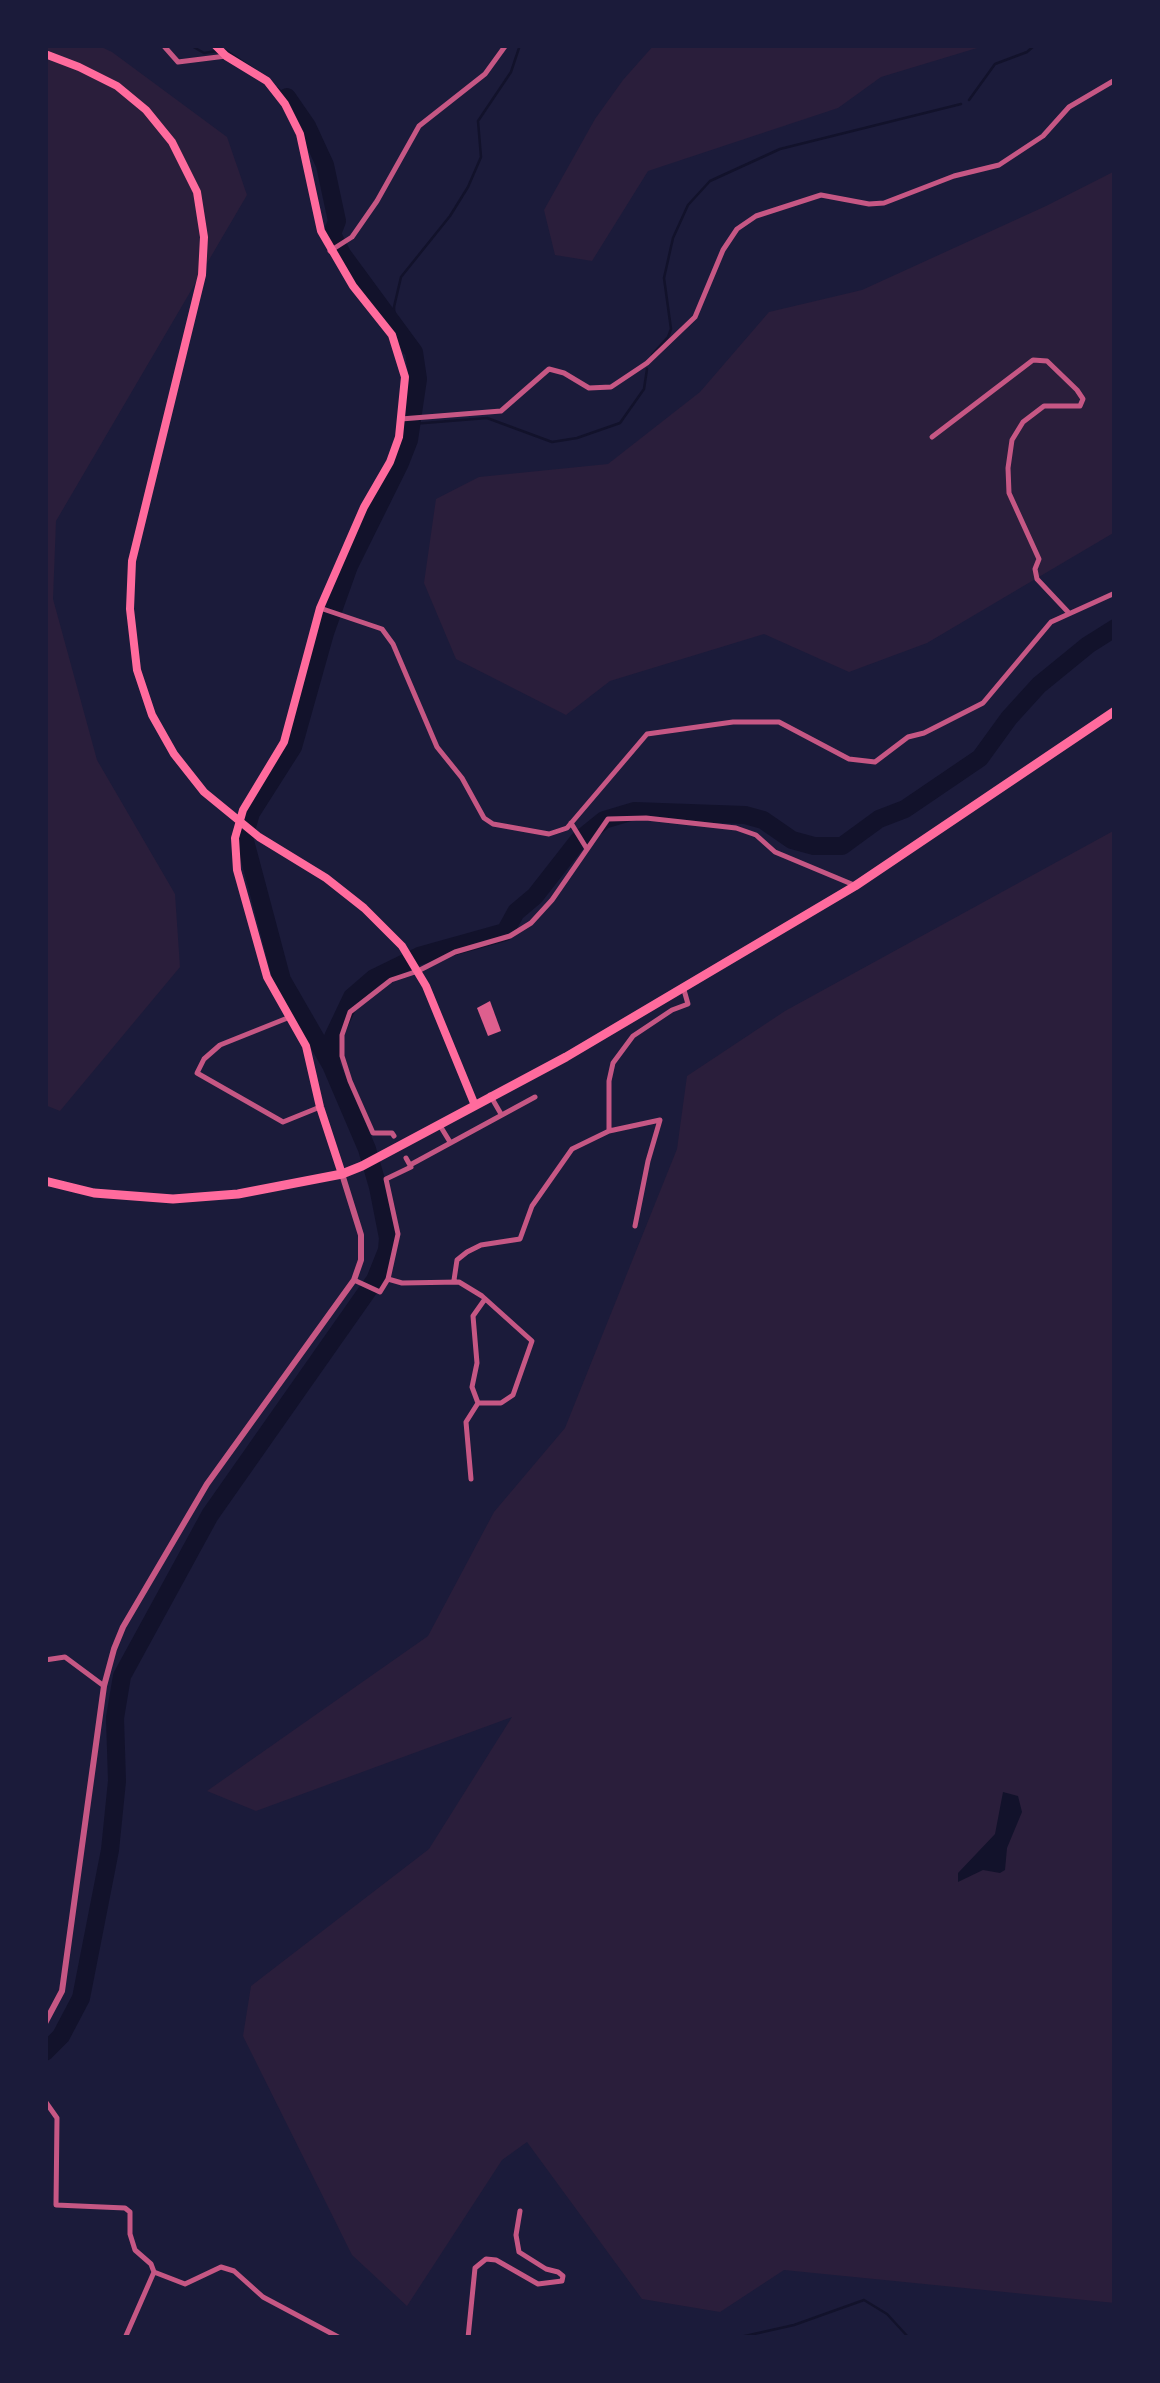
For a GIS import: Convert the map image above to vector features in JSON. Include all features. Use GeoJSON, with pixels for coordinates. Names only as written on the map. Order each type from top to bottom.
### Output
{"type":"FeatureCollection","features":[{"type":"Feature","properties":{"kind":"highway"},"geometry":{"type":"LineString","coordinates":[[45,1181],[94,1193],[174,1199],[238,1194],[342,1174],[362,1166],[566,1056],[856,886],[1115,711]]}},
{"type":"Feature","properties":{"kind":"main road"},"geometry":{"type":"LineString","coordinates":[[220,51],[267,81],[285,104],[300,134],[321,231],[392,335],[404,376],[403,419],[390,462],[364,508],[323,610],[284,742],[243,810],[235,838],[237,870],[267,977],[306,1046],[320,1107],[342,1174]]}},
{"type":"Feature","properties":{"kind":"main road"},"geometry":{"type":"LineString","coordinates":[[45,54],[117,86],[146,110],[172,142],[197,192],[204,237],[202,275],[132,561],[130,609],[137,670],[152,715],[174,754],[204,792],[259,837],[326,878],[364,908],[404,950],[416,969],[474,1104]]}},
{"type":"Feature","properties":{"kind":"street"},"geometry":{"type":"LineString","coordinates":[[164,45],[178,62],[220,51]]}},
{"type":"Feature","properties":{"kind":"street"},"geometry":{"type":"LineString","coordinates":[[332,251],[344,245],[377,201],[419,126],[484,74],[506,45]]}},
{"type":"Feature","properties":{"kind":"street"},"geometry":{"type":"LineString","coordinates":[[403,419],[501,411],[550,369],[589,388],[611,387],[647,363],[694,317],[736,228],[756,216],[822,195],[884,203],[954,176],[999,165],[1043,136],[1069,107],[1115,80]]}},
{"type":"Feature","properties":{"kind":"street"},"geometry":{"type":"LineString","coordinates":[[932,437],[1033,360],[1047,361],[1077,390],[1082,399],[1080,406],[1044,406],[1023,422],[1012,440],[1008,468],[1009,492],[1039,558],[1035,574],[1068,612]]}},
{"type":"Feature","properties":{"kind":"street"},"geometry":{"type":"LineString","coordinates":[[323,610],[382,629],[393,644],[437,747],[462,778],[484,818],[494,824],[550,834],[572,825],[647,734],[746,721],[778,722],[849,759],[875,762],[908,737],[983,703],[1052,622],[1115,593]]}},
{"type":"Feature","properties":{"kind":"street"},"geometry":{"type":"LineString","coordinates":[[394,1136],[373,1133],[342,1056],[342,1035],[350,1012],[391,980],[455,952],[510,936],[530,923],[552,900],[608,819],[646,818],[736,828],[756,834],[775,852],[856,886]]}},
{"type":"Feature","properties":{"kind":"street"},"geometry":{"type":"LineString","coordinates":[[572,825],[586,848]]}},
{"type":"Feature","properties":{"kind":"street"},"geometry":{"type":"LineString","coordinates":[[608,1131],[613,1063],[633,1036],[688,1004],[682,988]]}},
{"type":"Feature","properties":{"kind":"street"},"geometry":{"type":"LineString","coordinates":[[290,1017],[220,1045],[204,1059],[196,1073],[283,1122],[320,1107]]}},
{"type":"Feature","properties":{"kind":"street"},"geometry":{"type":"LineString","coordinates":[[490,1095],[501,1114]]}},
{"type":"Feature","properties":{"kind":"street"},"geometry":{"type":"LineString","coordinates":[[356,1281],[378,1291],[388,1278],[397,1251],[398,1234],[386,1179],[535,1098]]}},
{"type":"Feature","properties":{"kind":"street"},"geometry":{"type":"LineString","coordinates":[[454,1280],[456,1263],[466,1252],[520,1240],[532,1206],[572,1148],[608,1131],[660,1120],[635,1226]]}},
{"type":"Feature","properties":{"kind":"street"},"geometry":{"type":"LineString","coordinates":[[439,1124],[450,1142]]}},
{"type":"Feature","properties":{"kind":"street"},"geometry":{"type":"LineString","coordinates":[[406,1158],[410,1166]]}},
{"type":"Feature","properties":{"kind":"street"},"geometry":{"type":"LineString","coordinates":[[45,2023],[62,1991],[104,1686],[123,1626],[207,1484],[356,1281],[361,1235],[342,1174]]}},
{"type":"Feature","properties":{"kind":"street"},"geometry":{"type":"LineString","coordinates":[[388,1278],[413,1283],[454,1280],[485,1299],[532,1341],[513,1395],[501,1403],[478,1402]]}},
{"type":"Feature","properties":{"kind":"street"},"geometry":{"type":"LineString","coordinates":[[478,1402],[472,1386],[477,1363],[473,1320],[476,1308],[485,1299]]}},
{"type":"Feature","properties":{"kind":"street"},"geometry":{"type":"LineString","coordinates":[[471,1479],[466,1422],[478,1402]]}},
{"type":"Feature","properties":{"kind":"street"},"geometry":{"type":"LineString","coordinates":[[45,1660],[66,1657],[104,1686]]}},
{"type":"Feature","properties":{"kind":"street"},"geometry":{"type":"LineString","coordinates":[[45,2101],[57,2118],[56,2204],[125,2208],[130,2212],[135,2250],[154,2272],[125,2338]]}},
{"type":"Feature","properties":{"kind":"street"},"geometry":{"type":"LineString","coordinates":[[468,2338],[476,2268],[486,2258],[538,2284],[562,2281],[558,2272],[519,2252],[516,2234],[520,2211]]}},
{"type":"Feature","properties":{"kind":"street"},"geometry":{"type":"LineString","coordinates":[[154,2272],[185,2284],[221,2267],[234,2271],[263,2297],[340,2338]]}},
{"type":"Feature","properties":{"kind":"shaded area"},"geometry":{"type":"Polygon","coordinates":[[[45,45],[97,45],[112,52],[227,137],[247,195],[56,521],[53,599],[97,760],[175,894],[180,967],[60,1111],[45,1105],[45,45]]]}},
{"type":"Feature","properties":{"kind":"shaded area"},"geometry":{"type":"Polygon","coordinates":[[[654,45],[987,45],[881,77],[838,108],[648,171],[592,261],[555,255],[544,210],[595,119],[654,45]]]}},
{"type":"Feature","properties":{"kind":"shaded area"},"geometry":{"type":"Polygon","coordinates":[[[1115,171],[1115,532],[927,643],[849,672],[764,634],[610,681],[566,715],[456,659],[424,583],[436,499],[479,477],[608,464],[700,392],[769,312],[862,290],[1115,171]]]}},
{"type":"Feature","properties":{"kind":"shaded area"},"geometry":{"type":"Polygon","coordinates":[[[1115,830],[1115,2303],[784,2270],[720,2312],[642,2299],[527,2142],[502,2160],[407,2306],[352,2255],[243,2036],[251,1986],[429,1849],[512,1717],[256,1811],[207,1791],[428,1636],[494,1512],[565,1428],[677,1149],[687,1076],[785,1011],[1115,830]]]}},
{"type":"Feature","properties":{"kind":"shaded area"},"geometry":{"type":"Polygon","coordinates":[[[1003,1792],[1018,1796],[1022,1812],[1007,1848],[1005,1870],[983,1870],[958,1882],[958,1873],[995,1834],[1003,1792]]]}},
{"type":"Feature","properties":{"kind":"building"},"geometry":{"type":"Polygon","coordinates":[[[490,1001],[501,1031],[488,1036],[477,1008],[490,1001]]]}},
{"type":"Feature","properties":{"kind":"waterway"},"geometry":{"type":"LineString","coordinates":[[190,45],[204,53],[217,51]]}},
{"type":"Feature","properties":{"kind":"waterway"},"geometry":{"type":"LineString","coordinates":[[395,323],[394,307],[401,277],[468,187],[481,157],[478,121],[511,72],[520,45]]}},
{"type":"Feature","properties":{"kind":"waterway"},"geometry":{"type":"LineString","coordinates":[[969,100],[995,64],[1035,45]]}},
{"type":"Feature","properties":{"kind":"waterway"},"geometry":{"type":"LineString","coordinates":[[225,50],[255,70]]}},
{"type":"Feature","properties":{"kind":"waterway"},"geometry":{"type":"LineString","coordinates":[[277,88],[287,97]]}},
{"type":"Feature","properties":{"kind":"waterway"},"geometry":{"type":"LineString","coordinates":[[45,2052],[61,2036],[81,1998],[110,1850],[117,1781],[115,1718],[122,1676],[210,1515],[375,1280],[387,1250],[378,1187],[367,1149],[331,1065],[282,980],[244,837],[251,813],[293,747],[325,633],[349,566],[409,440],[418,379],[414,352],[342,254],[332,234],[337,221],[325,165],[307,126],[287,97]]}},
{"type":"Feature","properties":{"kind":"waterway"},"geometry":{"type":"LineString","coordinates":[[652,355],[671,329],[664,278],[673,238],[688,205],[710,181],[780,149],[961,104]]}},
{"type":"Feature","properties":{"kind":"waterway"},"geometry":{"type":"LineString","coordinates":[[412,424],[487,418],[552,442],[577,438],[620,423],[644,389],[647,369]]}},
{"type":"Feature","properties":{"kind":"waterway"},"geometry":{"type":"LineString","coordinates":[[331,1065],[333,1037],[352,997],[374,978],[419,956],[505,932],[516,912],[535,896],[578,841],[604,820],[634,811],[745,815],[763,820],[792,840],[814,846],[842,846],[980,758],[1039,685],[1115,628]]}},
{"type":"Feature","properties":{"kind":"waterway"},"geometry":{"type":"LineString","coordinates":[[736,2338],[794,2325],[864,2300],[887,2314],[909,2338]]}}]}
